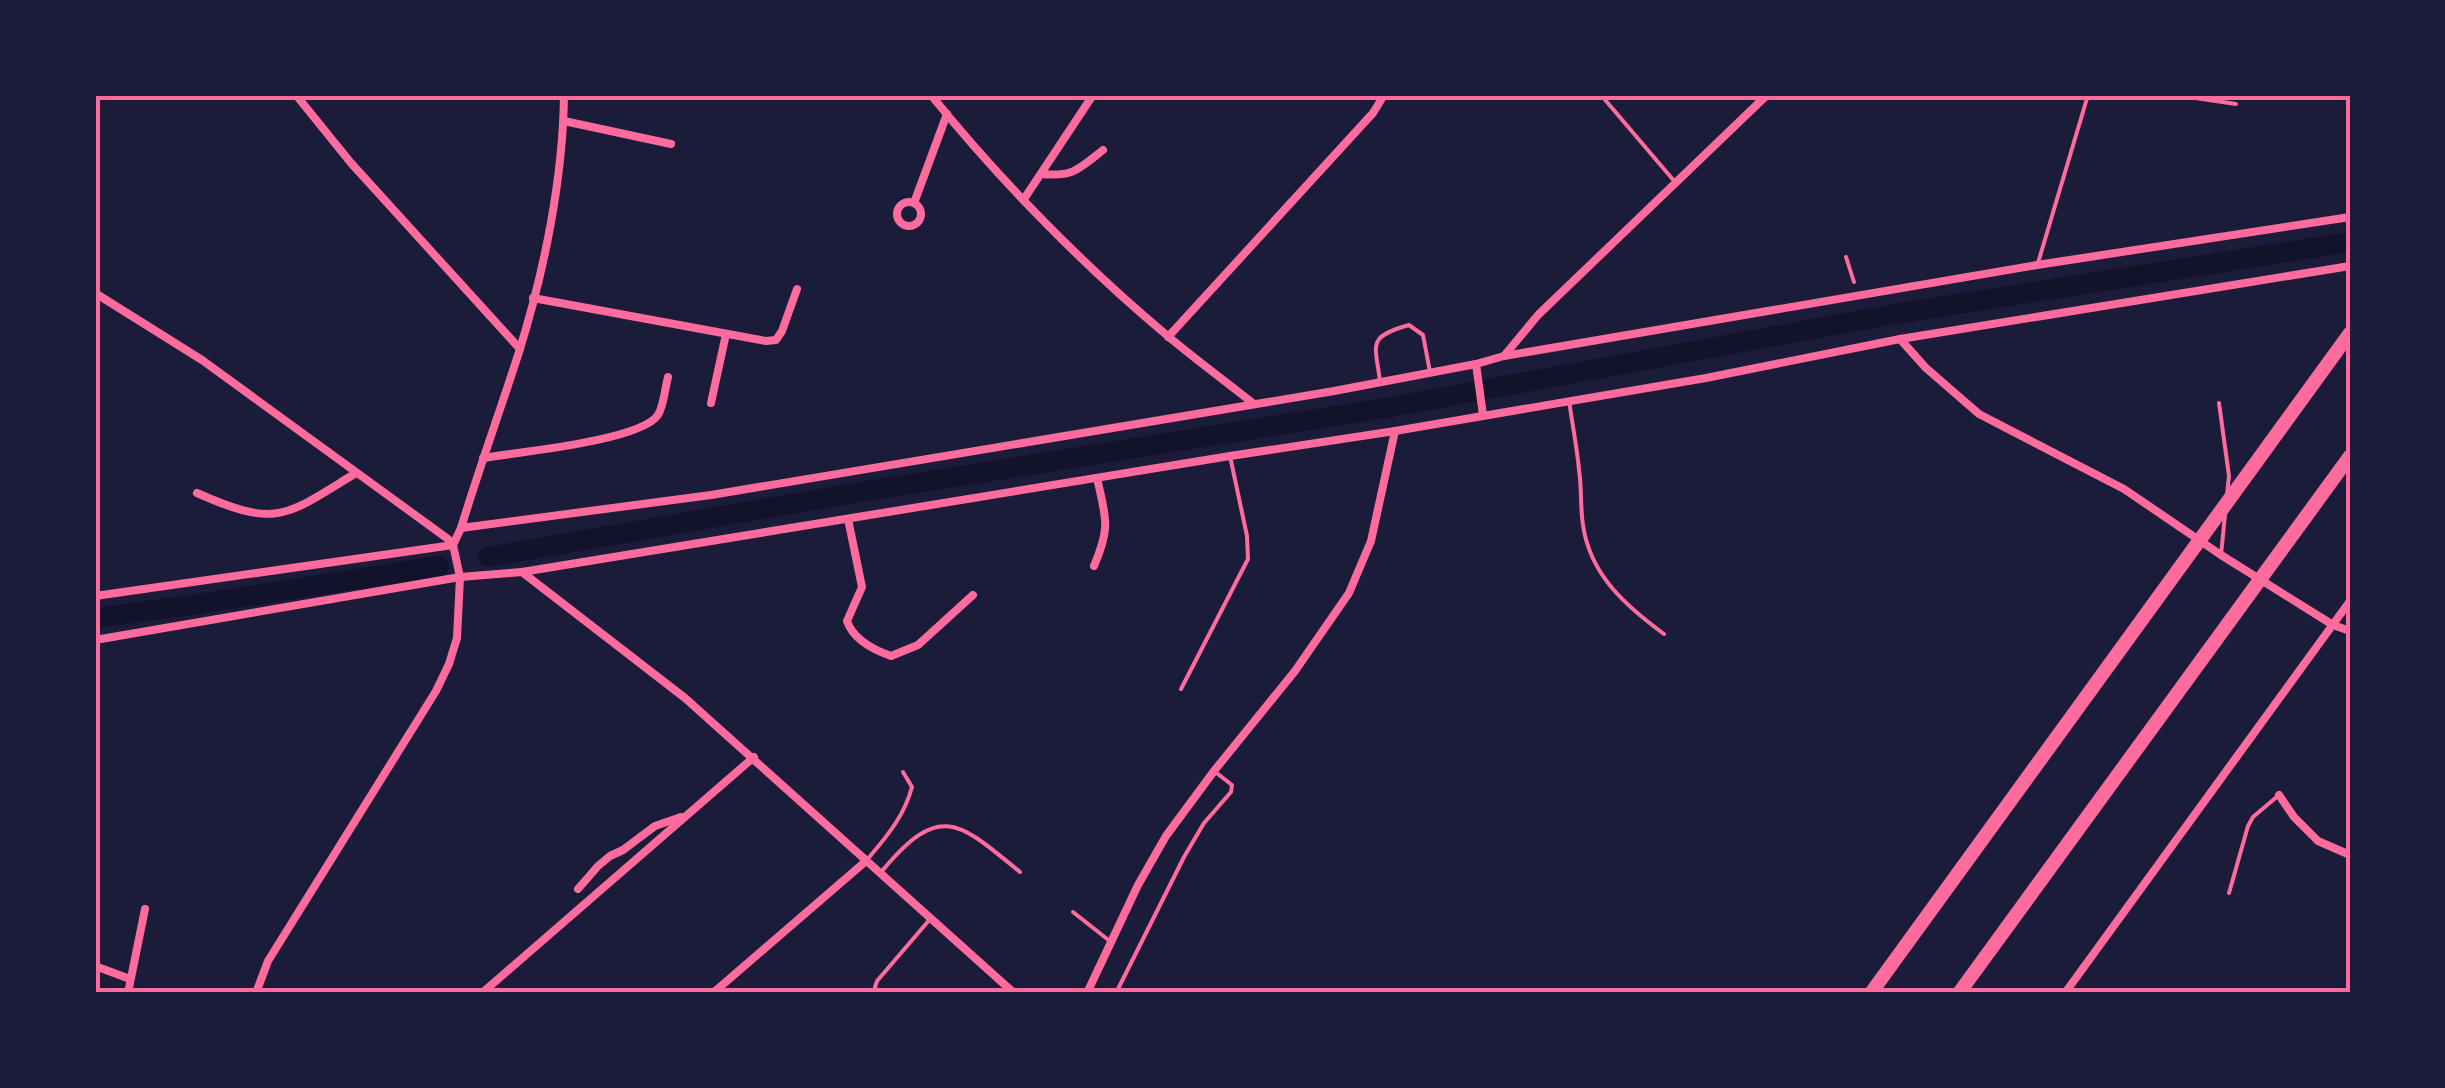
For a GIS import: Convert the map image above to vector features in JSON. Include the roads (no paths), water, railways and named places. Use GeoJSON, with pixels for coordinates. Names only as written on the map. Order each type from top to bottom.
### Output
{"type":"FeatureCollection","features":[{"type":"Feature","properties":{"kind":"highway"},"geometry":{"type":"LineString","coordinates":[[1871,993],[2350,333]]}},
{"type":"Feature","properties":{"kind":"highway"},"geometry":{"type":"LineString","coordinates":[[1959,993],[2350,456]]}},
{"type":"Feature","properties":{"kind":"street"},"geometry":{"type":"LineString","coordinates":[[296,95],[351,163],[520,349]]}},
{"type":"Feature","properties":{"kind":"street"},"geometry":{"type":"LineString","coordinates":[[453,546],[520,349],[544,255],[564,121],[564,95]]}},
{"type":"Feature","properties":{"kind":"street"},"geometry":{"type":"LineString","coordinates":[[932,95],[1024,199],[1092,267],[1168,337],[1254,404]]}},
{"type":"Feature","properties":{"kind":"street"},"geometry":{"type":"LineString","coordinates":[[1024,199],[1094,95]]}},
{"type":"Feature","properties":{"kind":"street"},"geometry":{"type":"LineString","coordinates":[[1168,337],[1373,113],[1384,95]]}},
{"type":"Feature","properties":{"kind":"street"},"geometry":{"type":"LineString","coordinates":[[1504,356],[1538,315],[1767,95]]}},
{"type":"Feature","properties":{"kind":"street"},"geometry":{"type":"LineString","coordinates":[[914,203],[947,114]]}},
{"type":"Feature","properties":{"kind":"street"},"geometry":{"type":"LineString","coordinates":[[564,121],[671,144]]}},
{"type":"Feature","properties":{"kind":"street"},"geometry":{"type":"LineString","coordinates":[[1040,174],[1064,176],[1103,150]]}},
{"type":"Feature","properties":{"kind":"street"},"geometry":{"type":"LineString","coordinates":[[461,528],[711,495],[1254,404],[1504,356],[2037,265],[2350,216]]}},
{"type":"Feature","properties":{"kind":"street"},"geometry":{"type":"LineString","coordinates":[[95,640],[460,577],[522,572],[1395,431],[1706,378],[1900,339],[2350,266]]}},
{"type":"Feature","properties":{"kind":"street"},"geometry":{"type":"LineString","coordinates":[[533,298],[766,342],[776,340],[797,290]]}},
{"type":"Feature","properties":{"kind":"street"},"geometry":{"type":"LineString","coordinates":[[95,293],[202,360],[442,532],[453,546],[460,577],[457,638],[449,664],[268,961],[256,993]]}},
{"type":"Feature","properties":{"kind":"street"},"geometry":{"type":"LineString","coordinates":[[711,403],[726,334]]}},
{"type":"Feature","properties":{"kind":"street"},"geometry":{"type":"LineString","coordinates":[[1900,339],[1926,368],[1979,414],[2124,489],[2332,625],[2350,631]]}},
{"type":"Feature","properties":{"kind":"street"},"geometry":{"type":"LineString","coordinates":[[1476,364],[1483,414]]}},
{"type":"Feature","properties":{"kind":"street"},"geometry":{"type":"LineString","coordinates":[[483,458],[614,437],[646,426],[659,414],[668,377]]}},
{"type":"Feature","properties":{"kind":"street"},"geometry":{"type":"LineString","coordinates":[[1087,993],[1166,836],[1296,671],[1349,593],[1371,541],[1395,431]]}},
{"type":"Feature","properties":{"kind":"street"},"geometry":{"type":"LineString","coordinates":[[197,493],[261,516],[286,514],[356,473]]}},
{"type":"Feature","properties":{"kind":"street"},"geometry":{"type":"LineString","coordinates":[[1094,566],[1106,538],[1098,478]]}},
{"type":"Feature","properties":{"kind":"street"},"geometry":{"type":"LineString","coordinates":[[848,519],[862,587],[848,621],[850,629],[877,651],[891,656],[918,645],[974,595]]}},
{"type":"Feature","properties":{"kind":"street"},"geometry":{"type":"LineString","coordinates":[[95,596],[453,546]]}},
{"type":"Feature","properties":{"kind":"street"},"geometry":{"type":"LineString","coordinates":[[522,572],[685,698],[754,757],[1014,993]]}},
{"type":"Feature","properties":{"kind":"street"},"geometry":{"type":"LineString","coordinates":[[2064,993],[2350,601]]}},
{"type":"Feature","properties":{"kind":"street"},"geometry":{"type":"LineString","coordinates":[[482,993],[754,757]]}},
{"type":"Feature","properties":{"kind":"street"},"geometry":{"type":"LineString","coordinates":[[2279,795],[2318,841],[2350,854]]}},
{"type":"Feature","properties":{"kind":"street"},"geometry":{"type":"LineString","coordinates":[[578,889],[610,856],[655,826],[686,816]]}},
{"type":"Feature","properties":{"kind":"street"},"geometry":{"type":"LineString","coordinates":[[713,993],[866,861]]}},
{"type":"Feature","properties":{"kind":"street"},"geometry":{"type":"LineString","coordinates":[[128,993],[144,909]]}},
{"type":"Feature","properties":{"kind":"street"},"geometry":{"type":"LineString","coordinates":[[95,966],[130,978]]}},
{"type":"Feature","properties":{"kind":"lane"},"geometry":{"type":"LineString","coordinates":[[1601,95],[1675,182]]}},
{"type":"Feature","properties":{"kind":"lane"},"geometry":{"type":"LineString","coordinates":[[2037,265],[2088,95]]}},
{"type":"Feature","properties":{"kind":"lane"},"geometry":{"type":"LineString","coordinates":[[2174,95],[2236,104]]}},
{"type":"Feature","properties":{"kind":"lane"},"geometry":{"type":"LineString","coordinates":[[1380,382],[1375,344],[1386,331],[1409,325],[1423,335],[1430,372]]}},
{"type":"Feature","properties":{"kind":"lane"},"geometry":{"type":"LineString","coordinates":[[1569,400],[1588,546],[1612,590],[1664,634]]}},
{"type":"Feature","properties":{"kind":"lane"},"geometry":{"type":"LineString","coordinates":[[2219,403],[2229,476],[2221,554]]}},
{"type":"Feature","properties":{"kind":"lane"},"geometry":{"type":"LineString","coordinates":[[1181,689],[1248,559],[1248,536],[1230,456]]}},
{"type":"Feature","properties":{"kind":"lane"},"geometry":{"type":"LineString","coordinates":[[1116,993],[1184,857],[1204,823],[1231,792],[1232,784],[1214,771]]}},
{"type":"Feature","properties":{"kind":"lane"},"geometry":{"type":"LineString","coordinates":[[866,861],[907,806],[912,788],[903,772]]}},
{"type":"Feature","properties":{"kind":"lane"},"geometry":{"type":"LineString","coordinates":[[2229,894],[2253,816],[2279,795]]}},
{"type":"Feature","properties":{"kind":"lane"},"geometry":{"type":"LineString","coordinates":[[880,873],[902,847],[941,826],[974,834],[1020,872]]}},
{"type":"Feature","properties":{"kind":"lane"},"geometry":{"type":"LineString","coordinates":[[1073,912],[1111,942]]}},
{"type":"Feature","properties":{"kind":"lane"},"geometry":{"type":"LineString","coordinates":[[878,993],[877,981],[931,918]]}},
{"type":"Feature","properties":{"kind":"waterway"},"geometry":{"type":"LineString","coordinates":[[488,557],[848,494],[1385,408],[1895,314],[2350,242]]}},
{"type":"Feature","properties":{"kind":"waterway"},"geometry":{"type":"LineString","coordinates":[[95,618],[439,566]]}}]}
